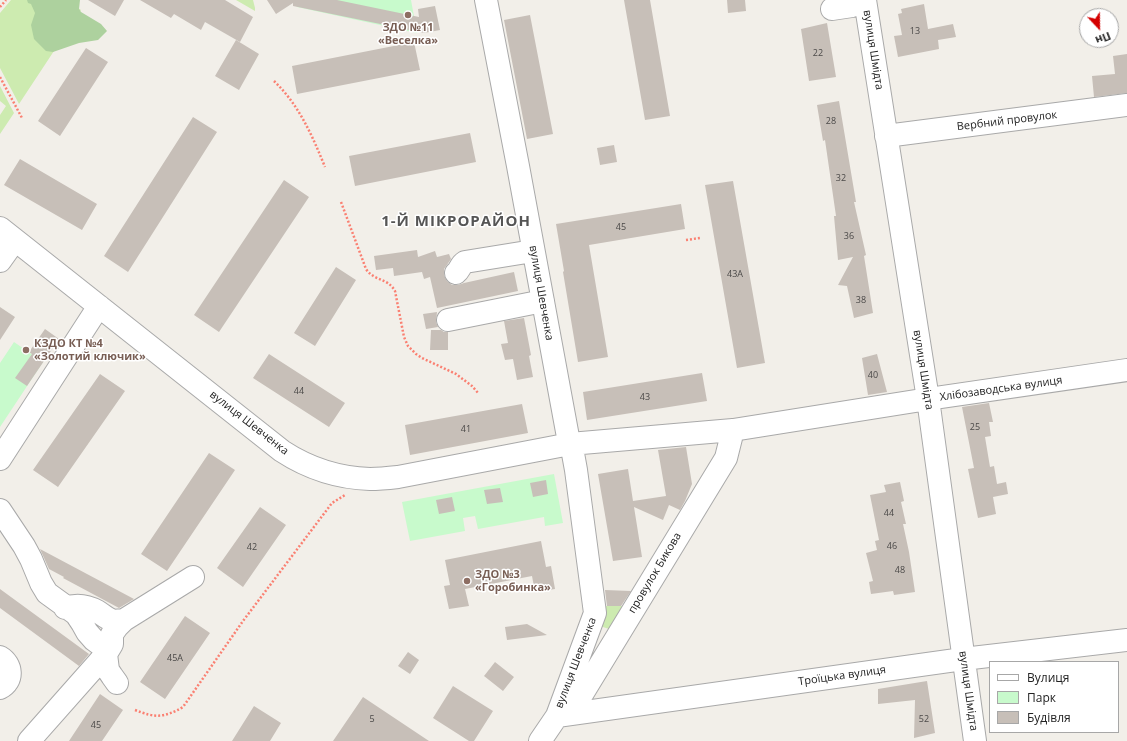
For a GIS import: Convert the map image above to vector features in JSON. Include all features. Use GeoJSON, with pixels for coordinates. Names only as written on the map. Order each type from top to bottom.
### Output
{"type":"FeatureCollection","features":[{"type":"Feature","properties":{"kind":"street","name":"вулиця Шевченка"},"geometry":{"type":"LineString","coordinates":[[486,0],[568,437],[576,470],[595,613],[563,715]]}},
{"type":"Feature","properties":{"kind":"street","name":"вулиця Шмідта"},"geometry":{"type":"LineString","coordinates":[[850,5],[886,136],[928,399],[975,741]]}},
{"type":"Feature","properties":{"kind":"street","name":"Вербний провулок"},"geometry":{"type":"LineString","coordinates":[[886,136],[1127,106]]}},
{"type":"Feature","properties":{"kind":"street","name":"вулиця Шевченка"},"geometry":{"type":"LineString","coordinates":[[8,234],[282,451],[315,468],[342,476],[370,479],[398,477],[570,444],[733,430]]}},
{"type":"Feature","properties":{"kind":"street"},"geometry":{"type":"LineString","coordinates":[[0,261],[8,234]]}},
{"type":"Feature","properties":{"kind":"street"},"geometry":{"type":"LineString","coordinates":[[456,273],[465,262],[533,251]]}},
{"type":"Feature","properties":{"kind":"street"},"geometry":{"type":"LineString","coordinates":[[448,320],[543,301]]}},
{"type":"Feature","properties":{"kind":"street"},"geometry":{"type":"LineString","coordinates":[[0,459],[99,306]]}},
{"type":"Feature","properties":{"kind":"street","name":"Хлібозаводська вулиця"},"geometry":{"type":"LineString","coordinates":[[733,430],[928,399],[1127,370]]}},
{"type":"Feature","properties":{"kind":"street","name":"провулок Бикова"},"geometry":{"type":"LineString","coordinates":[[540,741],[563,715],[726,458],[733,430]]}},
{"type":"Feature","properties":{"kind":"street"},"geometry":{"type":"LineString","coordinates":[[0,510],[31,558],[41,583],[47,593],[65,608],[76,614],[87,632],[102,646],[106,654]]}},
{"type":"Feature","properties":{"kind":"street"},"geometry":{"type":"LineString","coordinates":[[29,741],[106,654],[112,644],[112,634],[116,627],[124,620],[193,577]]}},
{"type":"Feature","properties":{"kind":"street"},"geometry":{"type":"LineString","coordinates":[[65,608],[80,604],[97,611],[114,621],[124,620]]}},
{"type":"Feature","properties":{"kind":"street","name":"Троїцька вулиця"},"geometry":{"type":"LineString","coordinates":[[563,715],[964,659],[1127,640]]}},
{"type":"Feature","properties":{"kind":"street"},"geometry":{"type":"LineString","coordinates":[[0,657],[6,661],[9,666],[10,677],[0,688]]}},
{"type":"Feature","properties":{"kind":"path"},"geometry":{"type":"LineString","coordinates":[[0,7],[6,0]]}},
{"type":"Feature","properties":{"kind":"path"},"geometry":{"type":"LineString","coordinates":[[0,77],[22,118]]}},
{"type":"Feature","properties":{"kind":"path"},"geometry":{"type":"LineString","coordinates":[[274,81],[292,100],[299,111],[313,138],[325,168]]}},
{"type":"Feature","properties":{"kind":"path"},"geometry":{"type":"LineString","coordinates":[[341,202],[369,274],[373,277],[388,282],[395,291],[404,337],[408,346],[422,358],[456,374],[472,386],[479,394]]}},
{"type":"Feature","properties":{"kind":"path"},"geometry":{"type":"LineString","coordinates":[[686,240],[700,238]]}},
{"type":"Feature","properties":{"kind":"path"},"geometry":{"type":"LineString","coordinates":[[135,710],[158,716],[171,714],[183,707],[243,621],[332,503],[345,494]]}},
{"type":"Feature","properties":{"kind":"green space"},"geometry":{"type":"Polygon","coordinates":[[[11,0],[72,0],[70,3],[81,10],[19,104],[0,68],[0,13],[11,0]]]}},
{"type":"Feature","properties":{"kind":"green space"},"geometry":{"type":"Polygon","coordinates":[[[27,0],[80,0],[79,9],[81,12],[101,24],[107,31],[98,40],[79,43],[53,52],[46,51],[34,39],[31,25],[35,13],[31,4],[28,3],[27,0]]]}},
{"type":"Feature","properties":{"kind":"green space"},"geometry":{"type":"Polygon","coordinates":[[[236,0],[253,0],[255,11],[236,0]]]}},
{"type":"Feature","properties":{"kind":"green space"},"geometry":{"type":"Polygon","coordinates":[[[292,0],[411,0],[417,33],[297,7],[292,0]]]}},
{"type":"Feature","properties":{"kind":"green space"},"geometry":{"type":"Polygon","coordinates":[[[0,86],[14,113],[0,134],[0,115],[6,106],[0,101],[0,86]]]}},
{"type":"Feature","properties":{"kind":"green space"},"geometry":{"type":"Polygon","coordinates":[[[14,342],[43,362],[0,427],[0,363],[14,342]]]}},
{"type":"Feature","properties":{"kind":"green space"},"geometry":{"type":"Polygon","coordinates":[[[554,474],[563,523],[545,526],[544,517],[478,529],[475,516],[463,518],[465,531],[410,541],[402,502],[554,474]]]}},
{"type":"Feature","properties":{"kind":"green space"},"geometry":{"type":"Polygon","coordinates":[[[605,606],[626,606],[609,629],[600,626],[605,606]]]}},
{"type":"Feature","properties":{"kind":"building"},"geometry":{"type":"Polygon","coordinates":[[[88,0],[124,0],[115,16],[88,0]]]}},
{"type":"Feature","properties":{"kind":"building"},"geometry":{"type":"Polygon","coordinates":[[[140,0],[225,0],[253,17],[240,42],[205,22],[201,30],[174,14],[171,18],[140,0]]]}},
{"type":"Feature","properties":{"kind":"building"},"geometry":{"type":"Polygon","coordinates":[[[267,0],[337,0],[419,17],[418,9],[435,6],[440,30],[424,33],[293,6],[293,3],[276,14],[267,0]]]}},
{"type":"Feature","properties":{"kind":"building"},"geometry":{"type":"Polygon","coordinates":[[[624,0],[650,0],[670,116],[645,120],[624,0]]]}},
{"type":"Feature","properties":{"kind":"building"},"geometry":{"type":"Polygon","coordinates":[[[727,0],[745,0],[746,11],[728,13],[727,0]]]}},
{"type":"Feature","properties":{"kind":"building"},"geometry":{"type":"Polygon","coordinates":[[[924,4],[928,29],[953,24],[956,37],[938,40],[939,49],[898,57],[894,36],[902,35],[898,14],[902,13],[901,9],[924,4]]]}},
{"type":"Feature","properties":{"kind":"building"},"geometry":{"type":"Polygon","coordinates":[[[530,15],[553,134],[527,139],[504,20],[530,15]]]}},
{"type":"Feature","properties":{"kind":"building"},"geometry":{"type":"Polygon","coordinates":[[[827,23],[836,77],[809,81],[801,29],[827,23]]]}},
{"type":"Feature","properties":{"kind":"building"},"geometry":{"type":"Polygon","coordinates":[[[236,40],[259,54],[239,90],[215,76],[236,40]]]}},
{"type":"Feature","properties":{"kind":"building"},"geometry":{"type":"Polygon","coordinates":[[[414,42],[420,70],[297,94],[292,66],[414,42]]]}},
{"type":"Feature","properties":{"kind":"building"},"geometry":{"type":"Polygon","coordinates":[[[86,48],[108,62],[60,136],[38,121],[86,48]]]}},
{"type":"Feature","properties":{"kind":"building"},"geometry":{"type":"Polygon","coordinates":[[[1127,54],[1127,93],[1094,97],[1092,76],[1115,74],[1113,56],[1127,54]]]}},
{"type":"Feature","properties":{"kind":"building"},"geometry":{"type":"Polygon","coordinates":[[[839,101],[856,202],[854,202],[866,255],[864,256],[873,313],[854,318],[847,286],[838,285],[853,257],[838,260],[834,216],[836,216],[825,140],[823,141],[817,105],[839,101]]]}},
{"type":"Feature","properties":{"kind":"building"},"geometry":{"type":"Polygon","coordinates":[[[193,117],[217,132],[128,272],[104,256],[193,117]]]}},
{"type":"Feature","properties":{"kind":"building"},"geometry":{"type":"Polygon","coordinates":[[[470,133],[476,162],[355,186],[349,156],[470,133]]]}},
{"type":"Feature","properties":{"kind":"building"},"geometry":{"type":"Polygon","coordinates":[[[614,145],[617,162],[600,165],[597,148],[614,145]]]}},
{"type":"Feature","properties":{"kind":"building"},"geometry":{"type":"Polygon","coordinates":[[[20,159],[97,204],[82,230],[4,185],[20,159]]]}},
{"type":"Feature","properties":{"kind":"building"},"geometry":{"type":"Polygon","coordinates":[[[284,180],[309,197],[219,332],[194,315],[284,180]]]}},
{"type":"Feature","properties":{"kind":"building"},"geometry":{"type":"Polygon","coordinates":[[[733,181],[765,363],[737,368],[705,185],[733,181]]]}},
{"type":"Feature","properties":{"kind":"building"},"geometry":{"type":"Polygon","coordinates":[[[681,204],[685,229],[589,245],[608,357],[578,362],[556,224],[681,204]]]}},
{"type":"Feature","properties":{"kind":"building"},"geometry":{"type":"Polygon","coordinates":[[[417,250],[418,257],[435,251],[437,257],[449,254],[451,259],[444,269],[444,275],[447,281],[452,285],[458,285],[514,272],[518,291],[437,308],[430,277],[424,279],[422,272],[394,276],[393,268],[376,270],[374,256],[417,250]]]}},
{"type":"Feature","properties":{"kind":"building"},"geometry":{"type":"Polygon","coordinates":[[[336,267],[356,280],[315,346],[294,333],[336,267]]]}},
{"type":"Feature","properties":{"kind":"building","name":"КЗДО КТ №4 «Золотий ключик»"},"geometry":{"type":"Polygon","coordinates":[[[0,307],[15,317],[0,340],[0,307]]]}},
{"type":"Feature","properties":{"kind":"building"},"geometry":{"type":"Polygon","coordinates":[[[437,312],[436,322],[438,327],[426,329],[423,314],[437,312]]]}},
{"type":"Feature","properties":{"kind":"building"},"geometry":{"type":"Polygon","coordinates":[[[524,318],[531,355],[529,356],[533,377],[517,380],[513,359],[505,360],[501,344],[508,343],[504,321],[524,318]]]}},
{"type":"Feature","properties":{"kind":"building"},"geometry":{"type":"Polygon","coordinates":[[[45,329],[59,339],[27,386],[15,378],[32,354],[29,352],[45,329]]]}},
{"type":"Feature","properties":{"kind":"building"},"geometry":{"type":"Polygon","coordinates":[[[431,330],[448,332],[448,350],[430,350],[431,330]]]}},
{"type":"Feature","properties":{"kind":"building"},"geometry":{"type":"Polygon","coordinates":[[[269,354],[345,403],[329,427],[253,378],[269,354]]]}},
{"type":"Feature","properties":{"kind":"building"},"geometry":{"type":"Polygon","coordinates":[[[877,354],[887,392],[868,395],[862,358],[877,354]]]}},
{"type":"Feature","properties":{"kind":"building"},"geometry":{"type":"Polygon","coordinates":[[[702,373],[707,401],[587,420],[583,392],[702,373]]]}},
{"type":"Feature","properties":{"kind":"building"},"geometry":{"type":"Polygon","coordinates":[[[100,374],[125,391],[58,487],[33,470],[100,374]]]}},
{"type":"Feature","properties":{"kind":"building"},"geometry":{"type":"Polygon","coordinates":[[[989,403],[993,422],[989,422],[991,436],[985,437],[990,467],[994,466],[997,484],[1006,482],[1008,494],[993,497],[996,514],[978,518],[968,469],[974,468],[962,407],[989,403]]]}},
{"type":"Feature","properties":{"kind":"building"},"geometry":{"type":"Polygon","coordinates":[[[522,404],[528,433],[410,455],[405,425],[522,404]]]}},
{"type":"Feature","properties":{"kind":"building"},"geometry":{"type":"Polygon","coordinates":[[[686,447],[692,484],[680,510],[669,505],[663,520],[634,507],[642,557],[613,561],[598,474],[628,469],[633,501],[666,496],[658,450],[686,447]]]}},
{"type":"Feature","properties":{"kind":"building"},"geometry":{"type":"Polygon","coordinates":[[[209,453],[235,470],[167,571],[141,554],[209,453]]]}},
{"type":"Feature","properties":{"kind":"building"},"geometry":{"type":"Polygon","coordinates":[[[546,480],[548,494],[533,497],[530,483],[546,480]]]}},
{"type":"Feature","properties":{"kind":"building"},"geometry":{"type":"Polygon","coordinates":[[[900,482],[904,501],[901,502],[906,524],[903,524],[915,592],[894,595],[893,591],[871,594],[869,582],[873,581],[866,553],[877,550],[875,541],[879,540],[870,495],[886,492],[884,485],[900,482]]]}},
{"type":"Feature","properties":{"kind":"building"},"geometry":{"type":"Polygon","coordinates":[[[500,488],[503,502],[487,504],[484,490],[500,488]]]}},
{"type":"Feature","properties":{"kind":"building"},"geometry":{"type":"Polygon","coordinates":[[[452,497],[455,511],[439,514],[436,500],[452,497]]]}},
{"type":"Feature","properties":{"kind":"building"},"geometry":{"type":"Polygon","coordinates":[[[260,507],[286,525],[243,587],[217,568],[260,507]]]}},
{"type":"Feature","properties":{"kind":"building","name":"ЗДО №3 «Горобинка»"},"geometry":{"type":"Polygon","coordinates":[[[541,541],[546,567],[551,566],[555,589],[535,592],[532,576],[465,589],[469,606],[449,609],[444,586],[450,585],[445,560],[541,541]]]}},
{"type":"Feature","properties":{"kind":"building"},"geometry":{"type":"Polygon","coordinates":[[[40,549],[134,599],[119,608],[49,569],[40,549]]]}},
{"type":"Feature","properties":{"kind":"building"},"geometry":{"type":"Polygon","coordinates":[[[0,589],[89,654],[79,666],[0,608],[0,589]]]}},
{"type":"Feature","properties":{"kind":"building"},"geometry":{"type":"Polygon","coordinates":[[[605,590],[631,591],[621,606],[607,606],[605,590]]]}},
{"type":"Feature","properties":{"kind":"building"},"geometry":{"type":"Polygon","coordinates":[[[185,616],[210,633],[165,699],[140,682],[185,616]]]}},
{"type":"Feature","properties":{"kind":"building"},"geometry":{"type":"Polygon","coordinates":[[[527,624],[547,635],[507,640],[505,627],[527,624]]]}},
{"type":"Feature","properties":{"kind":"building"},"geometry":{"type":"Polygon","coordinates":[[[408,652],[419,660],[410,674],[398,666],[408,652]]]}},
{"type":"Feature","properties":{"kind":"building"},"geometry":{"type":"Polygon","coordinates":[[[495,662],[514,677],[503,691],[484,676],[495,662]]]}},
{"type":"Feature","properties":{"kind":"building"},"geometry":{"type":"Polygon","coordinates":[[[927,681],[935,733],[914,738],[915,700],[878,704],[878,689],[927,681]]]}},
{"type":"Feature","properties":{"kind":"building"},"geometry":{"type":"Polygon","coordinates":[[[453,686],[493,711],[474,741],[469,741],[433,718],[453,686]]]}},
{"type":"Feature","properties":{"kind":"building"},"geometry":{"type":"Polygon","coordinates":[[[100,694],[123,710],[102,741],[69,741],[100,694]]]}},
{"type":"Feature","properties":{"kind":"building"},"geometry":{"type":"Polygon","coordinates":[[[363,697],[429,741],[333,741],[363,697]]]}},
{"type":"Feature","properties":{"kind":"building"},"geometry":{"type":"Polygon","coordinates":[[[254,706],[281,723],[270,741],[232,741],[254,706]]]}},
{"type":"Feature","properties":{"kind":"place","name":"ЗДО №11 «Веселка»"},"geometry":{"type":"Point","coordinates":[408,15]}},
{"type":"Feature","properties":{"kind":"place","name":"КЗДО КТ №4 «Золотий ключик»"},"geometry":{"type":"Point","coordinates":[26,350]}},
{"type":"Feature","properties":{"kind":"place","name":"ЗДО №3 «Горобинка»"},"geometry":{"type":"Point","coordinates":[467,581]}},
{"type":"Feature","properties":{"kind":"district","name":"1-Й МІКРОРАЙОН"},"geometry":{"type":"Point","coordinates":[456,222]}}]}
